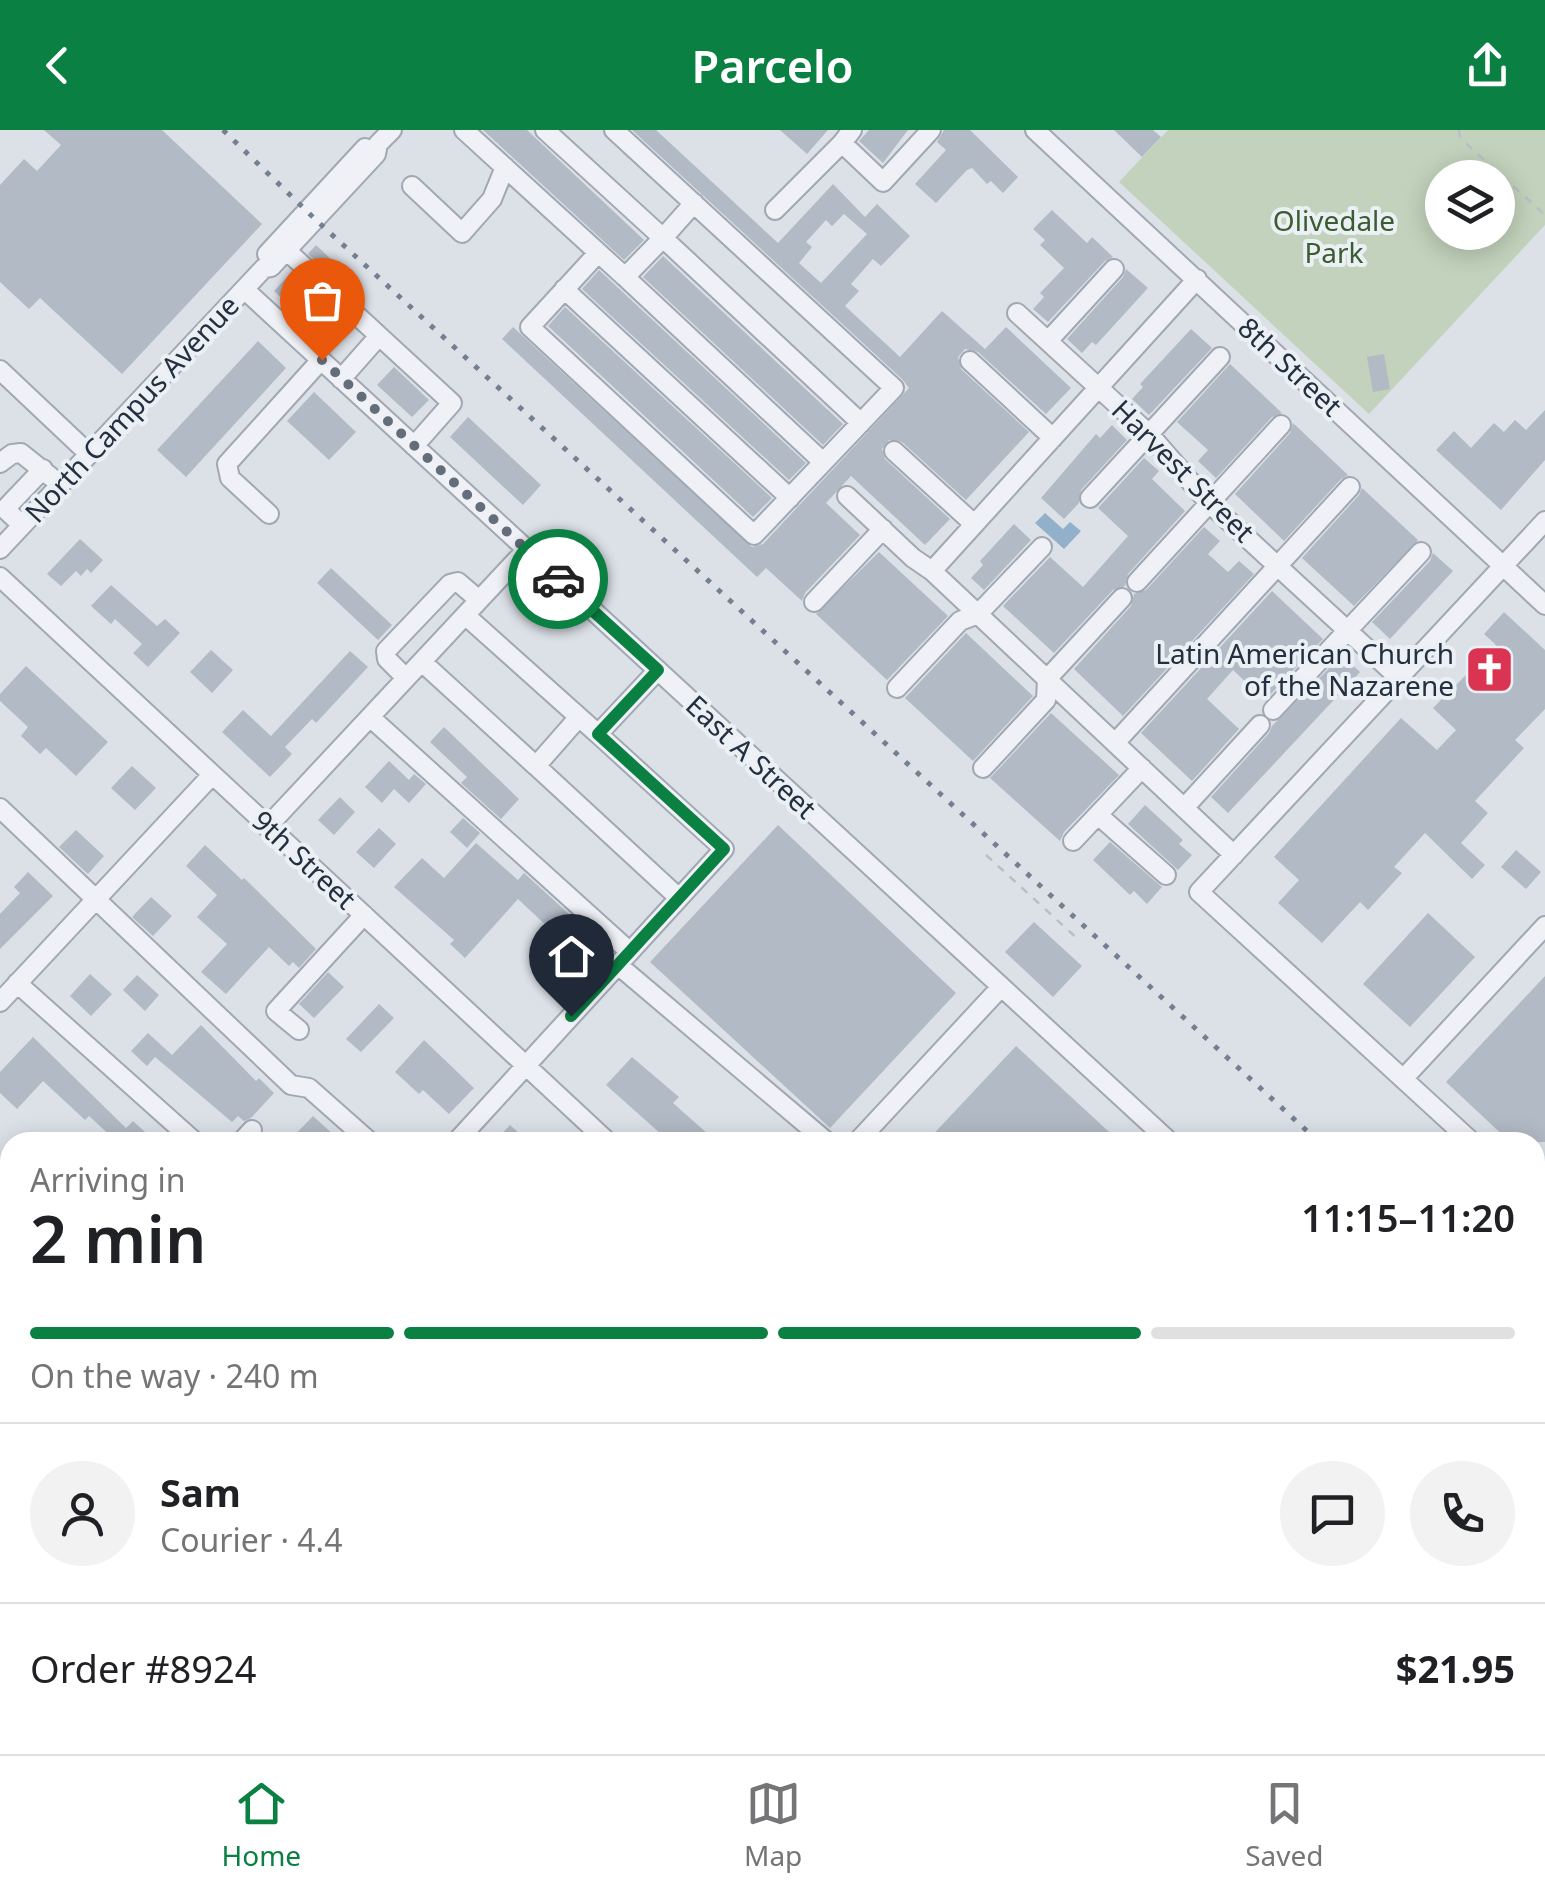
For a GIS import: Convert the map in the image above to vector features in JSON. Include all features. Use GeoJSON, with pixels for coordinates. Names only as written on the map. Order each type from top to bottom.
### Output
{"type":"FeatureCollection","features":[{"type":"Feature","properties":{"kind":"street"},"geometry":{"type":"LineString","coordinates":[[464,130],[824,462]]}},
{"type":"Feature","properties":{"kind":"street"},"geometry":{"type":"LineString","coordinates":[[545,130],[861,423]]}},
{"type":"Feature","properties":{"kind":"street"},"geometry":{"type":"LineString","coordinates":[[598,252],[530,327],[754,536],[894,388],[614,130]]}},
{"type":"Feature","properties":{"kind":"street"},"geometry":{"type":"LineString","coordinates":[[775,210],[847,137],[883,182],[931,130]]}},
{"type":"Feature","properties":{"kind":"street","name":"8th Street"},"geometry":{"type":"LineString","coordinates":[[1036,130],[1545,605]]}},
{"type":"Feature","properties":{"kind":"street"},"geometry":{"type":"LineString","coordinates":[[385,137],[376,154],[271,267],[264,268],[263,259],[296,223],[368,146],[385,137]]}},
{"type":"Feature","properties":{"kind":"street"},"geometry":{"type":"LineString","coordinates":[[412,186],[462,233],[492,200],[504,167]]}},
{"type":"Feature","properties":{"kind":"street"},"geometry":{"type":"LineString","coordinates":[[625,278],[694,203]]}},
{"type":"Feature","properties":{"kind":"street"},"geometry":{"type":"LineString","coordinates":[[286,251],[452,404],[414,446]]}},
{"type":"Feature","properties":{"kind":"street","name":"North Campus Avenue"},"geometry":{"type":"LineString","coordinates":[[0,549],[264,268]]}},
{"type":"Feature","properties":{"kind":"street"},"geometry":{"type":"LineString","coordinates":[[1048,341],[1114,269]]}},
{"type":"Feature","properties":{"kind":"street"},"geometry":{"type":"LineString","coordinates":[[932,571],[1197,280]]}},
{"type":"Feature","properties":{"kind":"street","name":"East A Street"},"geometry":{"type":"LineString","coordinates":[[245,290],[1159,1132]]}},
{"type":"Feature","properties":{"kind":"street"},"geometry":{"type":"LineString","coordinates":[[564,290],[790,498]]}},
{"type":"Feature","properties":{"kind":"street","name":"Harvest Street"},"geometry":{"type":"LineString","coordinates":[[1018,313],[1148,434],[1209,503],[1399,678]]}},
{"type":"Feature","properties":{"kind":"street"},"geometry":{"type":"LineString","coordinates":[[342,378],[379,336]]}},
{"type":"Feature","properties":{"kind":"street"},"geometry":{"type":"LineString","coordinates":[[1090,498],[1220,356]]}},
{"type":"Feature","properties":{"kind":"street"},"geometry":{"type":"LineString","coordinates":[[269,514],[230,478],[227,464],[322,360]]}},
{"type":"Feature","properties":{"kind":"street"},"geometry":{"type":"LineString","coordinates":[[970,361],[1053,438]]}},
{"type":"Feature","properties":{"kind":"street"},"geometry":{"type":"LineString","coordinates":[[0,370],[88,453]]}},
{"type":"Feature","properties":{"kind":"street"},"geometry":{"type":"LineString","coordinates":[[1137,582],[1281,425]]}},
{"type":"Feature","properties":{"kind":"street"},"geometry":{"type":"LineString","coordinates":[[894,451],[974,524]]}},
{"type":"Feature","properties":{"kind":"street"},"geometry":{"type":"LineString","coordinates":[[0,463],[21,453],[59,484]]}},
{"type":"Feature","properties":{"kind":"street"},"geometry":{"type":"LineString","coordinates":[[22,525],[2,511],[43,470]]}},
{"type":"Feature","properties":{"kind":"street"},"geometry":{"type":"LineString","coordinates":[[1114,743],[1350,488]]}},
{"type":"Feature","properties":{"kind":"street"},"geometry":{"type":"LineString","coordinates":[[847,496],[1234,855]]}},
{"type":"Feature","properties":{"kind":"street"},"geometry":{"type":"LineString","coordinates":[[1461,1132],[1199,892],[1545,521]]}},
{"type":"Feature","properties":{"kind":"street"},"geometry":{"type":"LineString","coordinates":[[814,602],[883,530]]}},
{"type":"Feature","properties":{"kind":"street"},"geometry":{"type":"LineString","coordinates":[[897,688],[960,620],[978,614],[1042,547]]}},
{"type":"Feature","properties":{"kind":"street"},"geometry":{"type":"LineString","coordinates":[[267,827],[527,550]]}},
{"type":"Feature","properties":{"kind":"street"},"geometry":{"type":"LineString","coordinates":[[1274,710],[1421,552]]}},
{"type":"Feature","properties":{"kind":"street","name":"9th Street"},"geometry":{"type":"LineString","coordinates":[[0,576],[597,1132]]}},
{"type":"Feature","properties":{"kind":"street"},"geometry":{"type":"LineString","coordinates":[[406,678],[386,659],[386,651],[450,584],[458,582],[479,600]]}},
{"type":"Feature","properties":{"kind":"street"},"geometry":{"type":"LineString","coordinates":[[983,768],[1046,700],[1047,679],[1122,598]]}},
{"type":"Feature","properties":{"kind":"street"},"geometry":{"type":"LineString","coordinates":[[465,615],[724,849],[465,1132]]}},
{"type":"Feature","properties":{"kind":"street"},"geometry":{"type":"LineString","coordinates":[[422,662],[680,898]]}},
{"type":"Feature","properties":{"kind":"street"},"geometry":{"type":"LineString","coordinates":[[598,734],[658,670]]}},
{"type":"Feature","properties":{"kind":"street"},"geometry":{"type":"LineString","coordinates":[[370,717],[624,958],[816,1132]]}},
{"type":"Feature","properties":{"kind":"street"},"geometry":{"type":"LineString","coordinates":[[536,766],[579,717]]}},
{"type":"Feature","properties":{"kind":"street"},"geometry":{"type":"LineString","coordinates":[[1184,808],[1260,725]]}},
{"type":"Feature","properties":{"kind":"street"},"geometry":{"type":"LineString","coordinates":[[1073,842],[1142,768]]}},
{"type":"Feature","properties":{"kind":"street"},"geometry":{"type":"LineString","coordinates":[[0,1002],[212,775]]}},
{"type":"Feature","properties":{"kind":"street"},"geometry":{"type":"LineString","coordinates":[[0,808],[291,1085],[310,1088],[346,1132]]}},
{"type":"Feature","properties":{"kind":"street"},"geometry":{"type":"LineString","coordinates":[[1098,814],[1166,876]]}},
{"type":"Feature","properties":{"kind":"street"},"geometry":{"type":"LineString","coordinates":[[299,1030],[276,1011],[364,915]]}},
{"type":"Feature","properties":{"kind":"street"},"geometry":{"type":"LineString","coordinates":[[1403,1080],[1545,926]]}},
{"type":"Feature","properties":{"kind":"street"},"geometry":{"type":"LineString","coordinates":[[18,983],[184,1132]]}},
{"type":"Feature","properties":{"kind":"street"},"geometry":{"type":"LineString","coordinates":[[866,1132],[1000,986]]}},
{"type":"Feature","properties":{"kind":"path"},"geometry":{"type":"LineString","coordinates":[[1459,130],[1460,138],[1545,216]]}},
{"type":"Feature","properties":{"kind":"path"},"geometry":{"type":"LineString","coordinates":[[986,855],[1080,941]]}},
{"type":"Feature","properties":{"kind":"green space","name":"Olivedale Park"},"geometry":{"type":"Polygon","coordinates":[[[1168,130],[1545,130],[1545,225],[1369,414],[1119,182],[1168,130]]]}},
{"type":"Feature","properties":{"kind":"water"},"geometry":{"type":"Polygon","coordinates":[[[1045,513],[1063,529],[1070,522],[1081,531],[1064,549],[1035,523],[1045,513]]]}},
{"type":"Feature","properties":{"kind":"building"},"geometry":{"type":"Polygon","coordinates":[[[44,130],[162,130],[262,224],[122,374],[40,298],[29,309],[0,282],[0,185],[24,159],[37,171],[61,145],[44,130]]]}},
{"type":"Feature","properties":{"kind":"building"},"geometry":{"type":"Polygon","coordinates":[[[483,130],[527,130],[644,240],[624,260],[483,130]]]}},
{"type":"Feature","properties":{"kind":"building"},"geometry":{"type":"Polygon","coordinates":[[[632,130],[656,130],[778,243],[833,184],[865,217],[877,204],[910,236],[881,266],[873,259],[851,284],[859,291],[845,306],[900,357],[942,311],[985,349],[1006,327],[1071,388],[1046,414],[978,352],[965,349],[958,357],[961,369],[1029,432],[966,500],[902,442],[889,440],[882,449],[885,459],[950,519],[925,545],[851,476],[826,503],[860,535],[805,593],[802,601],[766,568],[757,577],[502,339],[513,327],[752,547],[763,544],[909,388],[632,130]],[[844,214],[832,226],[826,220],[806,242],[812,247],[799,263],[821,283],[867,234],[844,214]]]}},
{"type":"Feature","properties":{"kind":"building"},"geometry":{"type":"Polygon","coordinates":[[[780,130],[828,130],[807,154],[780,130]]]}},
{"type":"Feature","properties":{"kind":"building"},"geometry":{"type":"Polygon","coordinates":[[[869,130],[908,130],[883,163],[859,141],[869,130]]]}},
{"type":"Feature","properties":{"kind":"building"},"geometry":{"type":"Polygon","coordinates":[[[944,130],[970,130],[1018,177],[1003,193],[991,181],[987,184],[972,168],[936,203],[915,184],[946,150],[937,142],[944,130]]]}},
{"type":"Feature","properties":{"kind":"building"},"geometry":{"type":"Polygon","coordinates":[[[1114,130],[1153,130],[1161,137],[1142,157],[1114,130]]]}},
{"type":"Feature","properties":{"kind":"building"},"geometry":{"type":"Polygon","coordinates":[[[1052,210],[1087,243],[1092,237],[1113,257],[1048,322],[1033,309],[1044,297],[1040,293],[1064,268],[1040,245],[1045,240],[1033,229],[1052,210]]]}},
{"type":"Feature","properties":{"kind":"building"},"geometry":{"type":"Polygon","coordinates":[[[316,245],[340,268],[332,276],[308,254],[316,245]]]}},
{"type":"Feature","properties":{"kind":"building"},"geometry":{"type":"Polygon","coordinates":[[[663,256],[843,424],[823,445],[643,277],[663,256]]]}},
{"type":"Feature","properties":{"kind":"building"},"geometry":{"type":"Polygon","coordinates":[[[1126,269],[1148,288],[1096,345],[1092,342],[1082,353],[1067,339],[1126,269]]]}},
{"type":"Feature","properties":{"kind":"building"},"geometry":{"type":"Polygon","coordinates":[[[599,270],[806,463],[789,480],[582,289],[599,270]]]}},
{"type":"Feature","properties":{"kind":"building"},"geometry":{"type":"Polygon","coordinates":[[[292,272],[352,328],[335,347],[274,291],[292,272]]]}},
{"type":"Feature","properties":{"kind":"building"},"geometry":{"type":"Polygon","coordinates":[[[565,307],[772,498],[753,517],[548,326],[565,307]]]}},
{"type":"Feature","properties":{"kind":"building"},"geometry":{"type":"Polygon","coordinates":[[[1191,329],[1212,348],[1149,415],[1132,399],[1143,387],[1140,384],[1191,329]]]}},
{"type":"Feature","properties":{"kind":"building"},"geometry":{"type":"Polygon","coordinates":[[[258,341],[286,368],[186,477],[157,450],[258,341]]]}},
{"type":"Feature","properties":{"kind":"building"},"geometry":{"type":"Polygon","coordinates":[[[1384,354],[1390,389],[1373,392],[1367,357],[1384,354]]]}},
{"type":"Feature","properties":{"kind":"building"},"geometry":{"type":"Polygon","coordinates":[[[1230,364],[1282,413],[1272,417],[1216,478],[1198,461],[1208,450],[1177,422],[1230,364]]]}},
{"type":"Feature","properties":{"kind":"building"},"geometry":{"type":"Polygon","coordinates":[[[394,367],[429,400],[412,417],[377,385],[394,367]]]}},
{"type":"Feature","properties":{"kind":"building"},"geometry":{"type":"Polygon","coordinates":[[[314,392],[356,432],[329,460],[287,421],[314,392]]]}},
{"type":"Feature","properties":{"kind":"building"},"geometry":{"type":"Polygon","coordinates":[[[1545,410],[1545,460],[1501,510],[1436,450],[1454,431],[1471,448],[1494,423],[1504,432],[1515,420],[1526,430],[1545,410]]]}},
{"type":"Feature","properties":{"kind":"building"},"geometry":{"type":"Polygon","coordinates":[[[468,417],[541,485],[523,505],[450,437],[468,417]]]}},
{"type":"Feature","properties":{"kind":"building"},"geometry":{"type":"Polygon","coordinates":[[[1293,423],[1348,475],[1284,541],[1235,494],[1290,433],[1293,423]]]}},
{"type":"Feature","properties":{"kind":"building"},"geometry":{"type":"Polygon","coordinates":[[[1112,425],[1127,440],[1081,490],[1079,503],[1064,519],[1041,498],[1096,434],[1100,438],[1112,425]]]}},
{"type":"Feature","properties":{"kind":"building"},"geometry":{"type":"Polygon","coordinates":[[[1144,458],[1159,471],[1152,479],[1185,511],[1128,574],[1125,586],[1113,590],[1054,653],[1003,606],[1050,557],[1083,587],[1128,536],[1098,508],[1144,458]]]}},
{"type":"Feature","properties":{"kind":"building"},"geometry":{"type":"Polygon","coordinates":[[[1362,488],[1418,540],[1354,606],[1302,558],[1362,488]]]}},
{"type":"Feature","properties":{"kind":"building"},"geometry":{"type":"Polygon","coordinates":[[[1014,524],[1031,540],[984,590],[971,578],[983,565],[980,561],[1014,524]]]}},
{"type":"Feature","properties":{"kind":"building"},"geometry":{"type":"Polygon","coordinates":[[[1204,527],[1220,541],[1208,554],[1228,572],[1239,561],[1254,574],[1123,716],[1074,669],[1131,606],[1134,594],[1146,590],[1204,527]]]}},
{"type":"Feature","properties":{"kind":"building"},"geometry":{"type":"Polygon","coordinates":[[[80,539],[103,560],[91,573],[87,569],[81,576],[76,571],[61,586],[47,574],[80,539]]]}},
{"type":"Feature","properties":{"kind":"building"},"geometry":{"type":"Polygon","coordinates":[[[879,552],[948,616],[887,680],[816,614],[879,552]]]}},
{"type":"Feature","properties":{"kind":"building"},"geometry":{"type":"Polygon","coordinates":[[[1433,553],[1453,571],[1390,639],[1372,622],[1430,561],[1433,553]]]}},
{"type":"Feature","properties":{"kind":"building"},"geometry":{"type":"Polygon","coordinates":[[[331,568],[392,625],[378,640],[317,583],[331,568]]]}},
{"type":"Feature","properties":{"kind":"building"},"geometry":{"type":"Polygon","coordinates":[[[111,585],[157,626],[165,619],[180,633],[148,667],[133,653],[142,644],[115,619],[111,624],[91,606],[111,585]]]}},
{"type":"Feature","properties":{"kind":"building"},"geometry":{"type":"Polygon","coordinates":[[[1272,591],[1323,639],[1265,700],[1233,670],[1207,699],[1239,729],[1192,781],[1141,733],[1272,591]]]}},
{"type":"Feature","properties":{"kind":"building"},"geometry":{"type":"Polygon","coordinates":[[[1504,612],[1545,650],[1545,709],[1515,740],[1524,748],[1475,801],[1488,813],[1461,843],[1485,865],[1472,879],[1425,833],[1394,867],[1402,873],[1368,910],[1360,902],[1322,943],[1278,903],[1299,880],[1274,857],[1401,718],[1437,750],[1456,730],[1433,708],[1496,645],[1484,634],[1504,612]]]}},
{"type":"Feature","properties":{"kind":"building"},"geometry":{"type":"Polygon","coordinates":[[[966,633],[1033,696],[973,761],[905,698],[966,633]]]}},
{"type":"Feature","properties":{"kind":"building"},"geometry":{"type":"Polygon","coordinates":[[[211,650],[233,670],[212,693],[190,672],[211,650]]]}},
{"type":"Feature","properties":{"kind":"building"},"geometry":{"type":"Polygon","coordinates":[[[350,651],[368,667],[316,723],[312,719],[285,747],[292,754],[270,777],[222,732],[243,710],[271,736],[350,651]]]}},
{"type":"Feature","properties":{"kind":"building"},"geometry":{"type":"Polygon","coordinates":[[[1342,655],[1360,672],[1228,813],[1211,797],[1272,726],[1342,655]]]}},
{"type":"Feature","properties":{"kind":"building"},"geometry":{"type":"Polygon","coordinates":[[[26,666],[108,742],[76,776],[46,748],[40,754],[21,736],[28,727],[0,701],[0,694],[26,666]]]}},
{"type":"Feature","properties":{"kind":"building"},"geometry":{"type":"Polygon","coordinates":[[[1051,713],[1119,775],[1064,832],[1060,841],[990,778],[1051,713]]]}},
{"type":"Feature","properties":{"kind":"building"},"geometry":{"type":"Polygon","coordinates":[[[444,727],[519,799],[501,819],[461,783],[467,777],[430,742],[444,727]]]}},
{"type":"Feature","properties":{"kind":"building"},"geometry":{"type":"Polygon","coordinates":[[[389,761],[409,780],[414,774],[426,784],[409,803],[394,789],[382,803],[365,787],[389,761]]]}},
{"type":"Feature","properties":{"kind":"building"},"geometry":{"type":"Polygon","coordinates":[[[132,766],[156,788],[135,810],[111,788],[132,766]]]}},
{"type":"Feature","properties":{"kind":"building"},"geometry":{"type":"Polygon","coordinates":[[[340,797],[355,812],[334,835],[318,820],[340,797]]]}},
{"type":"Feature","properties":{"kind":"building"},"geometry":{"type":"Polygon","coordinates":[[[1145,805],[1183,840],[1179,844],[1192,855],[1178,870],[1128,824],[1145,805]]]}},
{"type":"Feature","properties":{"kind":"building"},"geometry":{"type":"Polygon","coordinates":[[[463,818],[480,833],[467,848],[450,832],[463,818]]]}},
{"type":"Feature","properties":{"kind":"building"},"geometry":{"type":"Polygon","coordinates":[[[778,825],[956,993],[830,1128],[650,962],[778,825]]]}},
{"type":"Feature","properties":{"kind":"building"},"geometry":{"type":"Polygon","coordinates":[[[379,828],[396,844],[374,868],[356,852],[379,828]]]}},
{"type":"Feature","properties":{"kind":"building"},"geometry":{"type":"Polygon","coordinates":[[[76,830],[104,856],[88,874],[59,847],[76,830]]]}},
{"type":"Feature","properties":{"kind":"building"},"geometry":{"type":"Polygon","coordinates":[[[1110,842],[1162,887],[1147,904],[1134,891],[1130,895],[1093,860],[1110,842]]]}},
{"type":"Feature","properties":{"kind":"building"},"geometry":{"type":"Polygon","coordinates":[[[476,843],[518,880],[524,873],[602,944],[585,962],[518,899],[465,958],[450,944],[454,940],[394,887],[422,858],[444,878],[476,843]]]}},
{"type":"Feature","properties":{"kind":"building"},"geometry":{"type":"Polygon","coordinates":[[[205,845],[316,949],[299,968],[293,962],[289,966],[269,947],[226,994],[201,972],[227,944],[197,917],[217,895],[186,866],[205,845]]]}},
{"type":"Feature","properties":{"kind":"building"},"geometry":{"type":"Polygon","coordinates":[[[1516,850],[1541,872],[1526,889],[1501,867],[1516,850]]]}},
{"type":"Feature","properties":{"kind":"building"},"geometry":{"type":"Polygon","coordinates":[[[28,872],[53,896],[0,949],[0,914],[20,893],[14,887],[28,872]]]}},
{"type":"Feature","properties":{"kind":"building"},"geometry":{"type":"Polygon","coordinates":[[[151,897],[172,916],[153,936],[132,917],[151,897]]]}},
{"type":"Feature","properties":{"kind":"building"},"geometry":{"type":"Polygon","coordinates":[[[1428,913],[1475,957],[1410,1027],[1363,984],[1428,913]]]}},
{"type":"Feature","properties":{"kind":"building"},"geometry":{"type":"Polygon","coordinates":[[[1034,922],[1082,966],[1053,997],[1005,952],[1034,922]]]}},
{"type":"Feature","properties":{"kind":"building"},"geometry":{"type":"Polygon","coordinates":[[[328,972],[344,987],[314,1018],[299,1004],[328,972]]]}},
{"type":"Feature","properties":{"kind":"building"},"geometry":{"type":"Polygon","coordinates":[[[90,974],[112,994],[91,1016],[70,996],[90,974]]]}},
{"type":"Feature","properties":{"kind":"building"},"geometry":{"type":"Polygon","coordinates":[[[137,975],[159,995],[145,1011],[123,990],[137,975]]]}},
{"type":"Feature","properties":{"kind":"building"},"geometry":{"type":"Polygon","coordinates":[[[1545,976],[1545,1132],[1499,1132],[1446,1082],[1545,976]]]}},
{"type":"Feature","properties":{"kind":"building"},"geometry":{"type":"Polygon","coordinates":[[[379,1004],[394,1018],[361,1052],[346,1039],[379,1004]]]}},
{"type":"Feature","properties":{"kind":"building"},"geometry":{"type":"Polygon","coordinates":[[[201,1025],[256,1081],[259,1078],[274,1093],[251,1118],[244,1121],[238,1116],[232,1122],[155,1057],[147,1066],[131,1051],[148,1033],[172,1055],[201,1025]]]}},
{"type":"Feature","properties":{"kind":"building"},"geometry":{"type":"Polygon","coordinates":[[[33,1037],[126,1128],[133,1121],[145,1132],[106,1132],[89,1116],[85,1120],[43,1081],[17,1109],[0,1093],[0,1072],[33,1037]]]}},
{"type":"Feature","properties":{"kind":"building"},"geometry":{"type":"Polygon","coordinates":[[[424,1040],[474,1088],[449,1114],[395,1072],[424,1040]]]}},
{"type":"Feature","properties":{"kind":"building"},"geometry":{"type":"Polygon","coordinates":[[[1016,1046],[1109,1132],[935,1132],[1016,1046]]]}},
{"type":"Feature","properties":{"kind":"building"},"geometry":{"type":"Polygon","coordinates":[[[632,1057],[679,1097],[673,1103],[706,1132],[659,1132],[606,1085],[632,1057]]]}},
{"type":"Feature","properties":{"kind":"building"},"geometry":{"type":"Polygon","coordinates":[[[313,1116],[331,1132],[298,1132],[313,1116]]]}},
{"type":"Feature","properties":{"kind":"railway"},"geometry":{"type":"LineString","coordinates":[[223,130],[316,220],[1308,1132]]}},
{"type":"Feature","properties":{"kind":"way so far"},"geometry":{"type":"LineString","coordinates":[[322,360],[558,579]]}},
{"type":"Feature","properties":{"kind":"place","name":"Latin American Church of the Nazarene"},"geometry":{"type":"Point","coordinates":[1489,670]}},
{"type":"Feature","properties":{"kind":"route"},"geometry":{"type":"LineString","coordinates":[[558,579],[658,670],[598,734],[724,849],[571,1016]]}}]}
